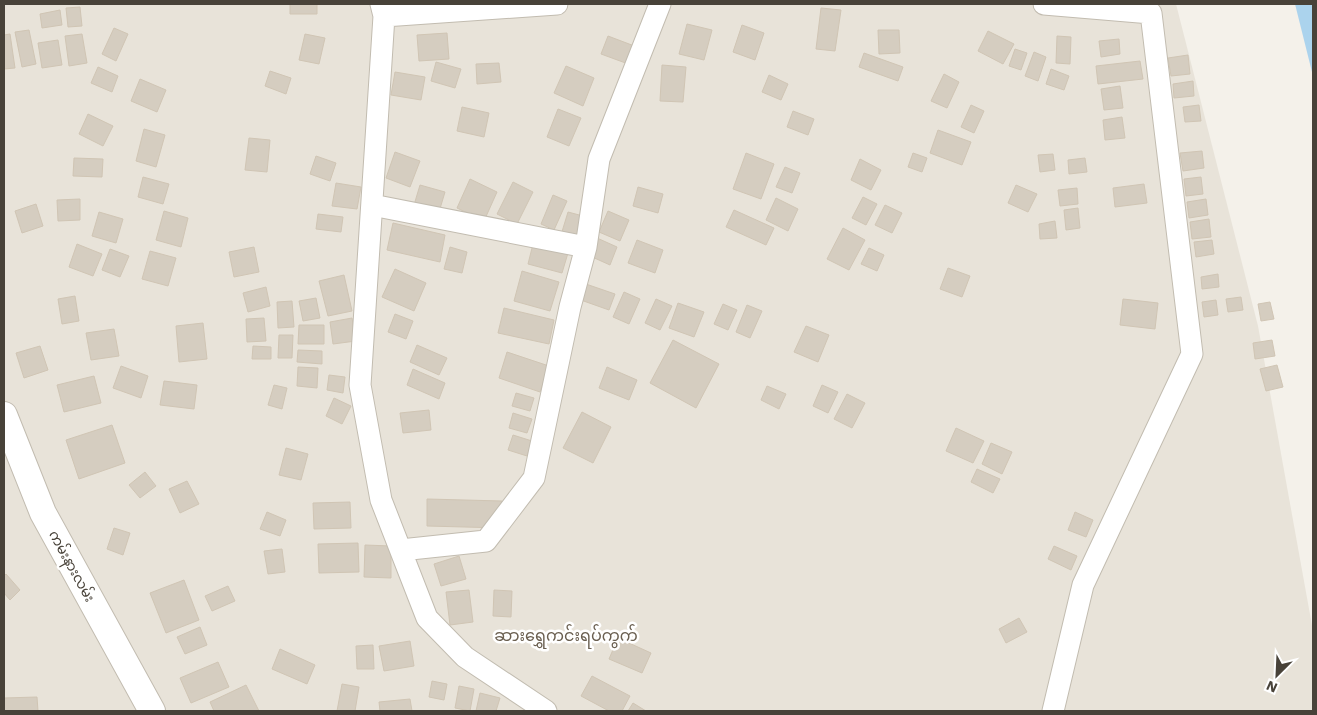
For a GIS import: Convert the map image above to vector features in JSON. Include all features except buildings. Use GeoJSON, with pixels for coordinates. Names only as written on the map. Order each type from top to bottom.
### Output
{"type":"FeatureCollection","features":[{"type":"Feature","properties":{"kind":"street"},"geometry":{"type":"LineString","coordinates":[[546,711],[465,657],[427,618],[381,500],[360,385],[383,10],[557,4]]}},
{"type":"Feature","properties":{"kind":"street"},"geometry":{"type":"LineString","coordinates":[[401,550],[486,541],[534,478],[570,307],[586,247],[599,159],[660,4]]}},
{"type":"Feature","properties":{"kind":"street"},"geometry":{"type":"LineString","coordinates":[[1044,4],[1151,13],[1192,354],[1084,585],[1054,711]]}},
{"type":"Feature","properties":{"kind":"street"},"geometry":{"type":"LineString","coordinates":[[372,205],[586,247]]}},
{"type":"Feature","properties":{"kind":"street","name":"ကမ်းနားလမ်း"},"geometry":{"type":"LineString","coordinates":[[4,415],[43,513],[152,711]]}},
{"type":"Feature","properties":{"kind":"shaded area"},"geometry":{"type":"Polygon","coordinates":[[[4,4],[1176,4],[1258,326],[1313,631],[1313,711],[4,711],[4,4]]]}},
{"type":"Feature","properties":{"kind":"water"},"geometry":{"type":"Polygon","coordinates":[[[1295,4],[1313,4],[1313,76],[1295,4]]]}},
{"type":"Feature","properties":{"kind":"district","name":"ဆားရွှေကင်းရပ်ကွက်"},"geometry":{"type":"Point","coordinates":[566,635]}}]}
